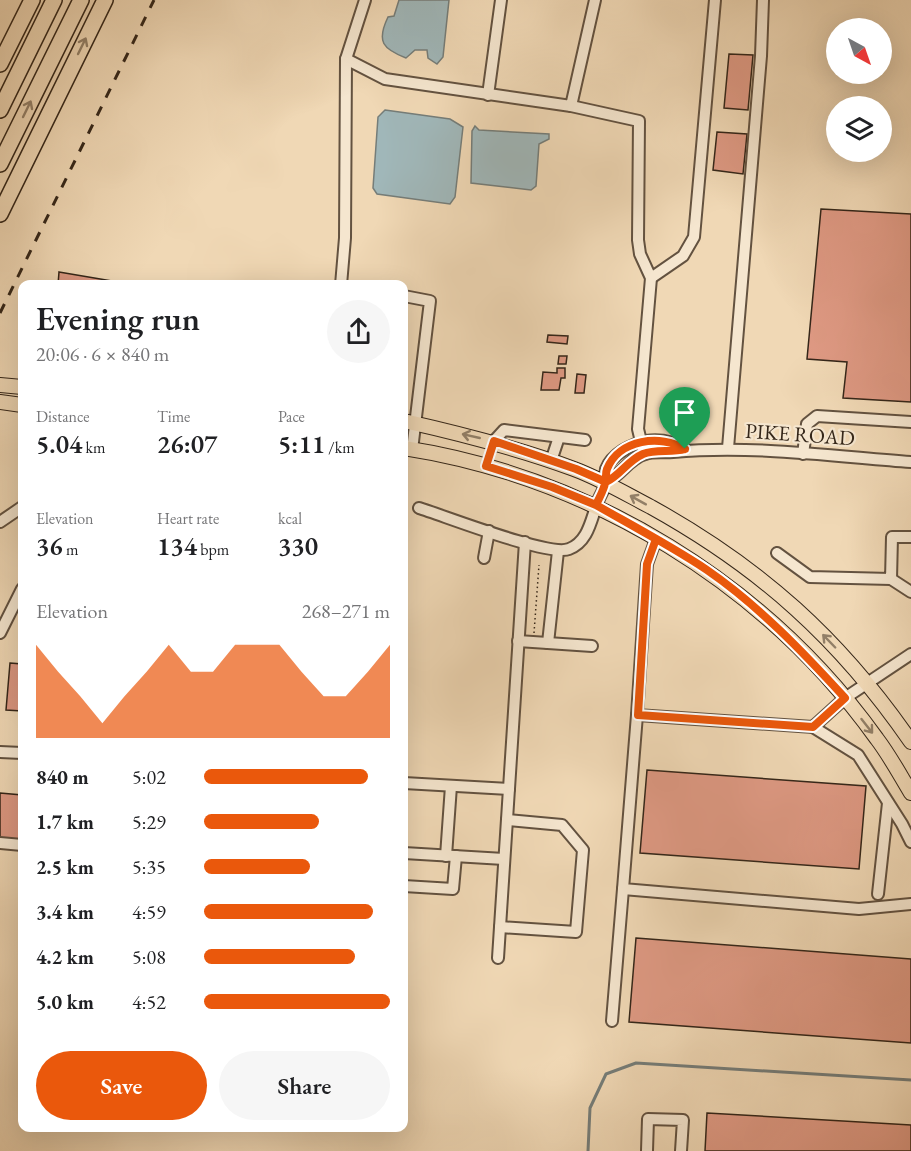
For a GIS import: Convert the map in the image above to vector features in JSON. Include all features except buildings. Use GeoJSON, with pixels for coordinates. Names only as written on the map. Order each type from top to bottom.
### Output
{"type":"FeatureCollection","features":[{"type":"Feature","properties":{"kind":"highway"},"geometry":{"type":"LineString","coordinates":[[0,64],[32,0]]}},
{"type":"Feature","properties":{"kind":"highway"},"geometry":{"type":"LineString","coordinates":[[0,110],[54,0]]}},
{"type":"Feature","properties":{"kind":"highway"},"geometry":{"type":"LineString","coordinates":[[1,163],[81,0]]}},
{"type":"Feature","properties":{"kind":"highway"},"geometry":{"type":"LineString","coordinates":[[0,214],[105,0]]}},
{"type":"Feature","properties":{"kind":"main road"},"geometry":{"type":"LineString","coordinates":[[0,385],[18,387]]}},
{"type":"Feature","properties":{"kind":"main road"},"geometry":{"type":"LineString","coordinates":[[0,402],[18,404]]}},
{"type":"Feature","properties":{"kind":"main road"},"geometry":{"type":"LineString","coordinates":[[410,423],[494,441],[606,482],[717,546],[759,576],[805,617],[868,684],[911,742]]}},
{"type":"Feature","properties":{"kind":"main road"},"geometry":{"type":"LineString","coordinates":[[486,466],[494,441]]}},
{"type":"Feature","properties":{"kind":"main road"},"geometry":{"type":"LineString","coordinates":[[408,449],[486,466],[552,487],[596,505],[708,571],[744,598],[803,653],[845,698],[878,740],[911,793]]}},
{"type":"Feature","properties":{"kind":"street"},"geometry":{"type":"LineString","coordinates":[[341,280],[345,238],[346,59],[365,0]]}},
{"type":"Feature","properties":{"kind":"street"},"geometry":{"type":"LineString","coordinates":[[488,95],[501,0]]}},
{"type":"Feature","properties":{"kind":"street"},"geometry":{"type":"LineString","coordinates":[[571,106],[595,0]]}},
{"type":"Feature","properties":{"kind":"street"},"geometry":{"type":"LineString","coordinates":[[651,278],[683,256],[693,237],[715,0]]}},
{"type":"Feature","properties":{"kind":"street"},"geometry":{"type":"LineString","coordinates":[[728,448],[760,68],[763,0]]}},
{"type":"Feature","properties":{"kind":"street"},"geometry":{"type":"LineString","coordinates":[[346,59],[385,80],[571,106],[639,121],[638,240],[640,254],[651,278],[638,429],[644,454],[625,465],[618,477],[606,482]]}},
{"type":"Feature","properties":{"kind":"street"},"geometry":{"type":"LineString","coordinates":[[408,297],[430,301],[410,423],[408,449]]}},
{"type":"Feature","properties":{"kind":"street"},"geometry":{"type":"LineString","coordinates":[[803,454],[807,424],[817,416],[911,422]]}},
{"type":"Feature","properties":{"kind":"street"},"geometry":{"type":"LineString","coordinates":[[494,441],[504,430],[585,440]]}},
{"type":"Feature","properties":{"kind":"street"},"geometry":{"type":"LineString","coordinates":[[551,460],[559,437]]}},
{"type":"Feature","properties":{"kind":"street","name":"PIKE ROAD"},"geometry":{"type":"LineString","coordinates":[[640,442],[652,440],[675,443],[685,449]]}},
{"type":"Feature","properties":{"kind":"street"},"geometry":{"type":"LineString","coordinates":[[419,508],[525,542],[558,551],[568,549],[584,536],[606,482],[605,472],[614,457],[640,442]]}},
{"type":"Feature","properties":{"kind":"street","name":"PIKE ROAD"},"geometry":{"type":"LineString","coordinates":[[644,454],[685,449],[728,448],[911,462]]}},
{"type":"Feature","properties":{"kind":"street"},"geometry":{"type":"LineString","coordinates":[[0,522],[18,510]]}},
{"type":"Feature","properties":{"kind":"street"},"geometry":{"type":"LineString","coordinates":[[484,558],[489,531]]}},
{"type":"Feature","properties":{"kind":"street"},"geometry":{"type":"LineString","coordinates":[[891,579],[892,537],[911,537]]}},
{"type":"Feature","properties":{"kind":"street"},"geometry":{"type":"LineString","coordinates":[[612,1021],[638,715],[647,564],[656,539]]}},
{"type":"Feature","properties":{"kind":"street"},"geometry":{"type":"LineString","coordinates":[[498,958],[525,542]]}},
{"type":"Feature","properties":{"kind":"street"},"geometry":{"type":"LineString","coordinates":[[548,643],[558,551]]}},
{"type":"Feature","properties":{"kind":"street"},"geometry":{"type":"LineString","coordinates":[[777,553],[810,577],[891,579],[911,592]]}},
{"type":"Feature","properties":{"kind":"street"},"geometry":{"type":"LineString","coordinates":[[0,633],[3,620],[18,596]]}},
{"type":"Feature","properties":{"kind":"street"},"geometry":{"type":"LineString","coordinates":[[518,641],[592,646]]}},
{"type":"Feature","properties":{"kind":"street"},"geometry":{"type":"LineString","coordinates":[[813,727],[845,698],[911,654]]}},
{"type":"Feature","properties":{"kind":"street"},"geometry":{"type":"LineString","coordinates":[[638,715],[813,727],[858,755],[911,842]]}},
{"type":"Feature","properties":{"kind":"street"},"geometry":{"type":"LineString","coordinates":[[0,752],[18,753]]}},
{"type":"Feature","properties":{"kind":"street"},"geometry":{"type":"LineString","coordinates":[[408,783],[509,789]]}},
{"type":"Feature","properties":{"kind":"street"},"geometry":{"type":"LineString","coordinates":[[408,886],[453,889],[451,786]]}},
{"type":"Feature","properties":{"kind":"street"},"geometry":{"type":"LineString","coordinates":[[878,894],[888,803]]}},
{"type":"Feature","properties":{"kind":"street"},"geometry":{"type":"LineString","coordinates":[[500,927],[576,932],[583,850],[562,825],[507,820]]}},
{"type":"Feature","properties":{"kind":"street"},"geometry":{"type":"LineString","coordinates":[[0,843],[18,845]]}},
{"type":"Feature","properties":{"kind":"street"},"geometry":{"type":"LineString","coordinates":[[408,853],[504,859]]}},
{"type":"Feature","properties":{"kind":"street"},"geometry":{"type":"LineString","coordinates":[[623,889],[859,909],[911,904]]}},
{"type":"Feature","properties":{"kind":"street"},"geometry":{"type":"LineString","coordinates":[[647,1151],[648,1119],[684,1120],[681,1151]]}},
{"type":"Feature","properties":{"kind":"path"},"geometry":{"type":"LineString","coordinates":[[533,642],[539,565]]}},
{"type":"Feature","properties":{"kind":"water"},"geometry":{"type":"Polygon","coordinates":[[[399,0],[449,0],[443,57],[437,64],[428,58],[427,50],[415,50],[406,58],[384,44],[382,39],[384,26],[388,17],[394,16],[399,0]]]}},
{"type":"Feature","properties":{"kind":"water"},"geometry":{"type":"Polygon","coordinates":[[[385,110],[450,119],[463,127],[455,197],[450,204],[377,194],[373,188],[378,117],[385,110]]]}},
{"type":"Feature","properties":{"kind":"water"},"geometry":{"type":"Polygon","coordinates":[[[475,126],[479,130],[549,134],[549,139],[539,144],[536,186],[531,190],[471,183],[472,131],[475,126]]]}},
{"type":"Feature","properties":{"kind":"waterway"},"geometry":{"type":"LineString","coordinates":[[588,1151],[590,1108],[606,1074],[636,1063],[911,1080]]}},
{"type":"Feature","properties":{"kind":"railway"},"geometry":{"type":"LineString","coordinates":[[0,313],[154,0]]}},
{"type":"Feature","properties":{"kind":"route"},"geometry":{"type":"LineString","coordinates":[[685,449],[644,454],[625,465],[618,477],[606,482],[576,469],[494,441],[486,466],[552,487],[596,505],[656,539],[647,564],[638,715],[813,727],[845,698],[818,668],[744,598],[708,571],[669,547],[596,505],[606,482],[607,467],[614,457],[630,446],[652,440],[675,443],[685,449]]}}]}
